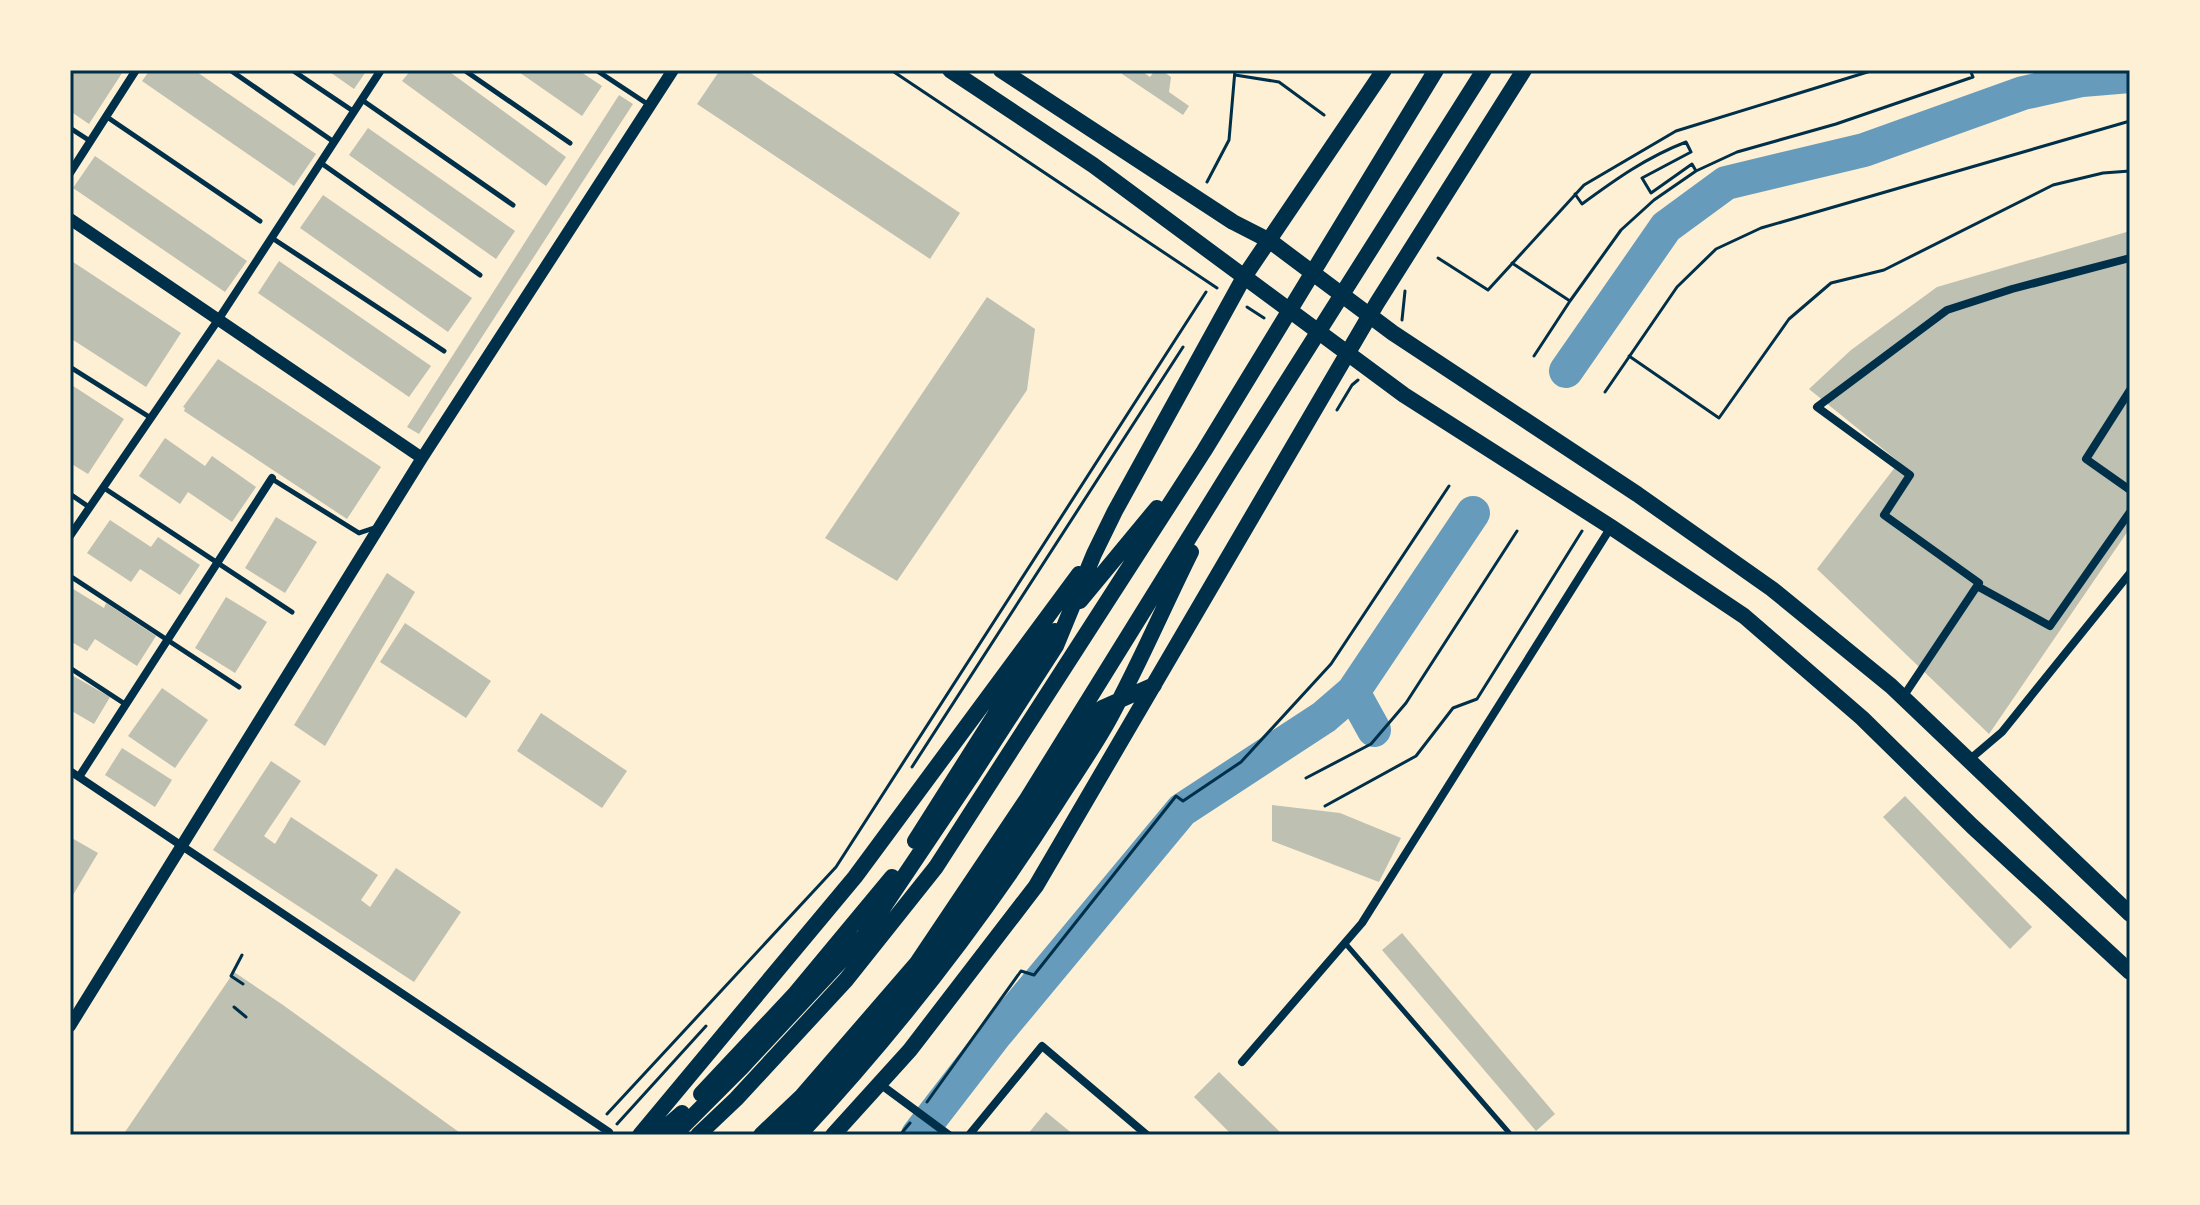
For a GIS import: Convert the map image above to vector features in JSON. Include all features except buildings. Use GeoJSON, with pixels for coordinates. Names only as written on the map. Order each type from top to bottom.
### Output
{"type":"FeatureCollection","features":[{"type":"Feature","properties":{"kind":"main road"},"geometry":{"type":"LineString","coordinates":[[950,70],[1093,165],[1404,395],[1592,514],[1744,616],[1862,718],[1972,826],[2130,972]]}},
{"type":"Feature","properties":{"kind":"main road"},"geometry":{"type":"LineString","coordinates":[[1001,70],[1233,222],[1270,241],[1371,316],[1772,589],[1903,697],[2130,914]]}},
{"type":"Feature","properties":{"kind":"main road"},"geometry":{"type":"LineString","coordinates":[[674,1135],[864,936],[1056,646],[1094,554],[1224,298],[1270,241],[1384,70]]}},
{"type":"Feature","properties":{"kind":"main road"},"geometry":{"type":"LineString","coordinates":[[698,1135],[736,1099],[846,980],[936,867],[1204,451],[1436,70]]}},
{"type":"Feature","properties":{"kind":"main road"},"geometry":{"type":"LineString","coordinates":[[761,1135],[802,1096],[917,963],[1027,799],[1484,70]]}},
{"type":"Feature","properties":{"kind":"main road"},"geometry":{"type":"LineString","coordinates":[[833,1135],[910,1050],[1036,886],[1278,470],[1524,70]]}},
{"type":"Feature","properties":{"kind":"main road"},"geometry":{"type":"LineString","coordinates":[[1093,165],[1109,141]]}},
{"type":"Feature","properties":{"kind":"main road"},"geometry":{"type":"LineString","coordinates":[[657,1135],[686,1110],[794,995],[889,882],[1024,669],[1204,451]]}},
{"type":"Feature","properties":{"kind":"main road"},"geometry":{"type":"LineString","coordinates":[[799,1135],[908,1012],[979,919],[1027,849],[1111,717],[1231,470]]}},
{"type":"Feature","properties":{"kind":"main road"},"geometry":{"type":"LineString","coordinates":[[640,1135],[855,877],[1094,554]]}},
{"type":"Feature","properties":{"kind":"main road"},"geometry":{"type":"LineString","coordinates":[[783,1135],[923,977],[1102,708],[1154,685]]}},
{"type":"Feature","properties":{"kind":"street"},"geometry":{"type":"LineString","coordinates":[[70,173],[136,70]]}},
{"type":"Feature","properties":{"kind":"street"},"geometry":{"type":"LineString","coordinates":[[70,536],[218,320],[381,70]]}},
{"type":"Feature","properties":{"kind":"street"},"geometry":{"type":"LineString","coordinates":[[70,1026],[422,458],[673,70]]}},
{"type":"Feature","properties":{"kind":"street"},"geometry":{"type":"LineString","coordinates":[[70,219],[422,458]]}},
{"type":"Feature","properties":{"kind":"street"},"geometry":{"type":"LineString","coordinates":[[1903,697],[1979,583],[1884,515],[1910,475],[1817,407],[1947,310],[2012,289],[2130,258]]}},
{"type":"Feature","properties":{"kind":"street"},"geometry":{"type":"LineString","coordinates":[[2130,390],[2086,459],[2130,490]]}},
{"type":"Feature","properties":{"kind":"street"},"geometry":{"type":"LineString","coordinates":[[79,777],[272,478]]}},
{"type":"Feature","properties":{"kind":"street"},"geometry":{"type":"LineString","coordinates":[[1977,586],[2050,626],[2130,512]]}},
{"type":"Feature","properties":{"kind":"street"},"geometry":{"type":"LineString","coordinates":[[1242,1062],[1362,923],[1611,527]]}},
{"type":"Feature","properties":{"kind":"street"},"geometry":{"type":"LineString","coordinates":[[1969,760],[2002,732],[2130,573]]}},
{"type":"Feature","properties":{"kind":"street"},"geometry":{"type":"LineString","coordinates":[[70,771],[609,1132]]}},
{"type":"Feature","properties":{"kind":"street"},"geometry":{"type":"LineString","coordinates":[[969,1135],[1042,1046],[1147,1135]]}},
{"type":"Feature","properties":{"kind":"street"},"geometry":{"type":"LineString","coordinates":[[880,1084],[949,1135]]}},
{"type":"Feature","properties":{"kind":"lane"},"geometry":{"type":"LineString","coordinates":[[230,70],[334,142]]}},
{"type":"Feature","properties":{"kind":"lane"},"geometry":{"type":"LineString","coordinates":[[292,70],[354,112]]}},
{"type":"Feature","properties":{"kind":"lane"},"geometry":{"type":"LineString","coordinates":[[464,70],[570,143]]}},
{"type":"Feature","properties":{"kind":"lane"},"geometry":{"type":"LineString","coordinates":[[596,70],[650,105]]}},
{"type":"Feature","properties":{"kind":"lane"},"geometry":{"type":"LineString","coordinates":[[362,100],[513,205]]}},
{"type":"Feature","properties":{"kind":"lane"},"geometry":{"type":"LineString","coordinates":[[106,117],[260,221]]}},
{"type":"Feature","properties":{"kind":"lane"},"geometry":{"type":"LineString","coordinates":[[70,128],[90,141]]}},
{"type":"Feature","properties":{"kind":"lane"},"geometry":{"type":"LineString","coordinates":[[321,163],[480,275]]}},
{"type":"Feature","properties":{"kind":"lane"},"geometry":{"type":"LineString","coordinates":[[272,238],[444,351]]}},
{"type":"Feature","properties":{"kind":"lane"},"geometry":{"type":"LineString","coordinates":[[70,367],[151,418]]}},
{"type":"Feature","properties":{"kind":"lane"},"geometry":{"type":"LineString","coordinates":[[272,478],[359,533],[379,527]]}},
{"type":"Feature","properties":{"kind":"lane"},"geometry":{"type":"LineString","coordinates":[[103,488],[292,612]]}},
{"type":"Feature","properties":{"kind":"lane"},"geometry":{"type":"LineString","coordinates":[[70,494],[89,507]]}},
{"type":"Feature","properties":{"kind":"lane"},"geometry":{"type":"LineString","coordinates":[[70,576],[239,687]]}},
{"type":"Feature","properties":{"kind":"lane"},"geometry":{"type":"LineString","coordinates":[[70,668],[126,705]]}},
{"type":"Feature","properties":{"kind":"lane"},"geometry":{"type":"LineString","coordinates":[[1345,943],[1511,1135]]}},
{"type":"Feature","properties":{"kind":"path"},"geometry":{"type":"LineString","coordinates":[[891,70],[1212,284],[1224,298],[1273,324]]}},
{"type":"Feature","properties":{"kind":"path"},"geometry":{"type":"LineString","coordinates":[[1438,258],[1488,290],[1584,185],[1676,131],[1874,70]]}},
{"type":"Feature","properties":{"kind":"path"},"geometry":{"type":"LineString","coordinates":[[1534,356],[1621,230],[1654,200],[1696,171],[1737,152],[1836,124],[1973,77],[1970,70]]}},
{"type":"Feature","properties":{"kind":"path"},"geometry":{"type":"LineString","coordinates":[[1207,182],[1229,140],[1235,72],[1279,82],[1324,115]]}},
{"type":"Feature","properties":{"kind":"path"},"geometry":{"type":"LineString","coordinates":[[1605,392],[1677,287],[1716,249],[1761,228],[2130,121]]}},
{"type":"Feature","properties":{"kind":"path"},"geometry":{"type":"LineString","coordinates":[[1575,194],[1582,204],[1657,153],[1686,142],[1691,152],[1642,178],[1651,193],[1692,164],[1696,171]]}},
{"type":"Feature","properties":{"kind":"path"},"geometry":{"type":"LineString","coordinates":[[1629,356],[1719,418],[1789,319],[1831,283],[1884,270],[2053,185],[2103,173],[2130,171]]}},
{"type":"Feature","properties":{"kind":"path"},"geometry":{"type":"LineString","coordinates":[[1512,263],[1570,301]]}},
{"type":"Feature","properties":{"kind":"path"},"geometry":{"type":"LineString","coordinates":[[597,1125],[836,867],[1206,292]]}},
{"type":"Feature","properties":{"kind":"path"},"geometry":{"type":"LineString","coordinates":[[909,772],[1190,337]]}},
{"type":"Feature","properties":{"kind":"path"},"geometry":{"type":"LineString","coordinates":[[900,1135],[1021,971],[1034,975],[1176,796],[1183,801],[1241,762],[1331,664],[1449,486]]}},
{"type":"Feature","properties":{"kind":"path"},"geometry":{"type":"LineString","coordinates":[[1325,806],[1416,756],[1453,708],[1477,699],[1592,514]]}},
{"type":"Feature","properties":{"kind":"path"},"geometry":{"type":"LineString","coordinates":[[1306,778],[1371,744],[1397,713],[1517,531]]}},
{"type":"Feature","properties":{"kind":"path"},"geometry":{"type":"LineString","coordinates":[[242,955],[231,976],[243,984]]}},
{"type":"Feature","properties":{"kind":"path"},"geometry":{"type":"LineString","coordinates":[[234,1007],[246,1017]]}},
{"type":"Feature","properties":{"kind":"path"},"geometry":{"type":"LineString","coordinates":[[609,1132],[712,1019]]}},
{"type":"Feature","properties":{"kind":"waterway"},"geometry":{"type":"LineString","coordinates":[[1566,371],[1666,227],[1726,183],[1864,150],[2023,93],[2082,80],[2130,76]]}},
{"type":"Feature","properties":{"kind":"waterway"},"geometry":{"type":"LineString","coordinates":[[918,1135],[995,1035],[1182,810],[1324,717],[1353,692],[1473,513]]}},
{"type":"Feature","properties":{"kind":"waterway"},"geometry":{"type":"LineString","coordinates":[[1353,692],[1374,730]]}}]}
